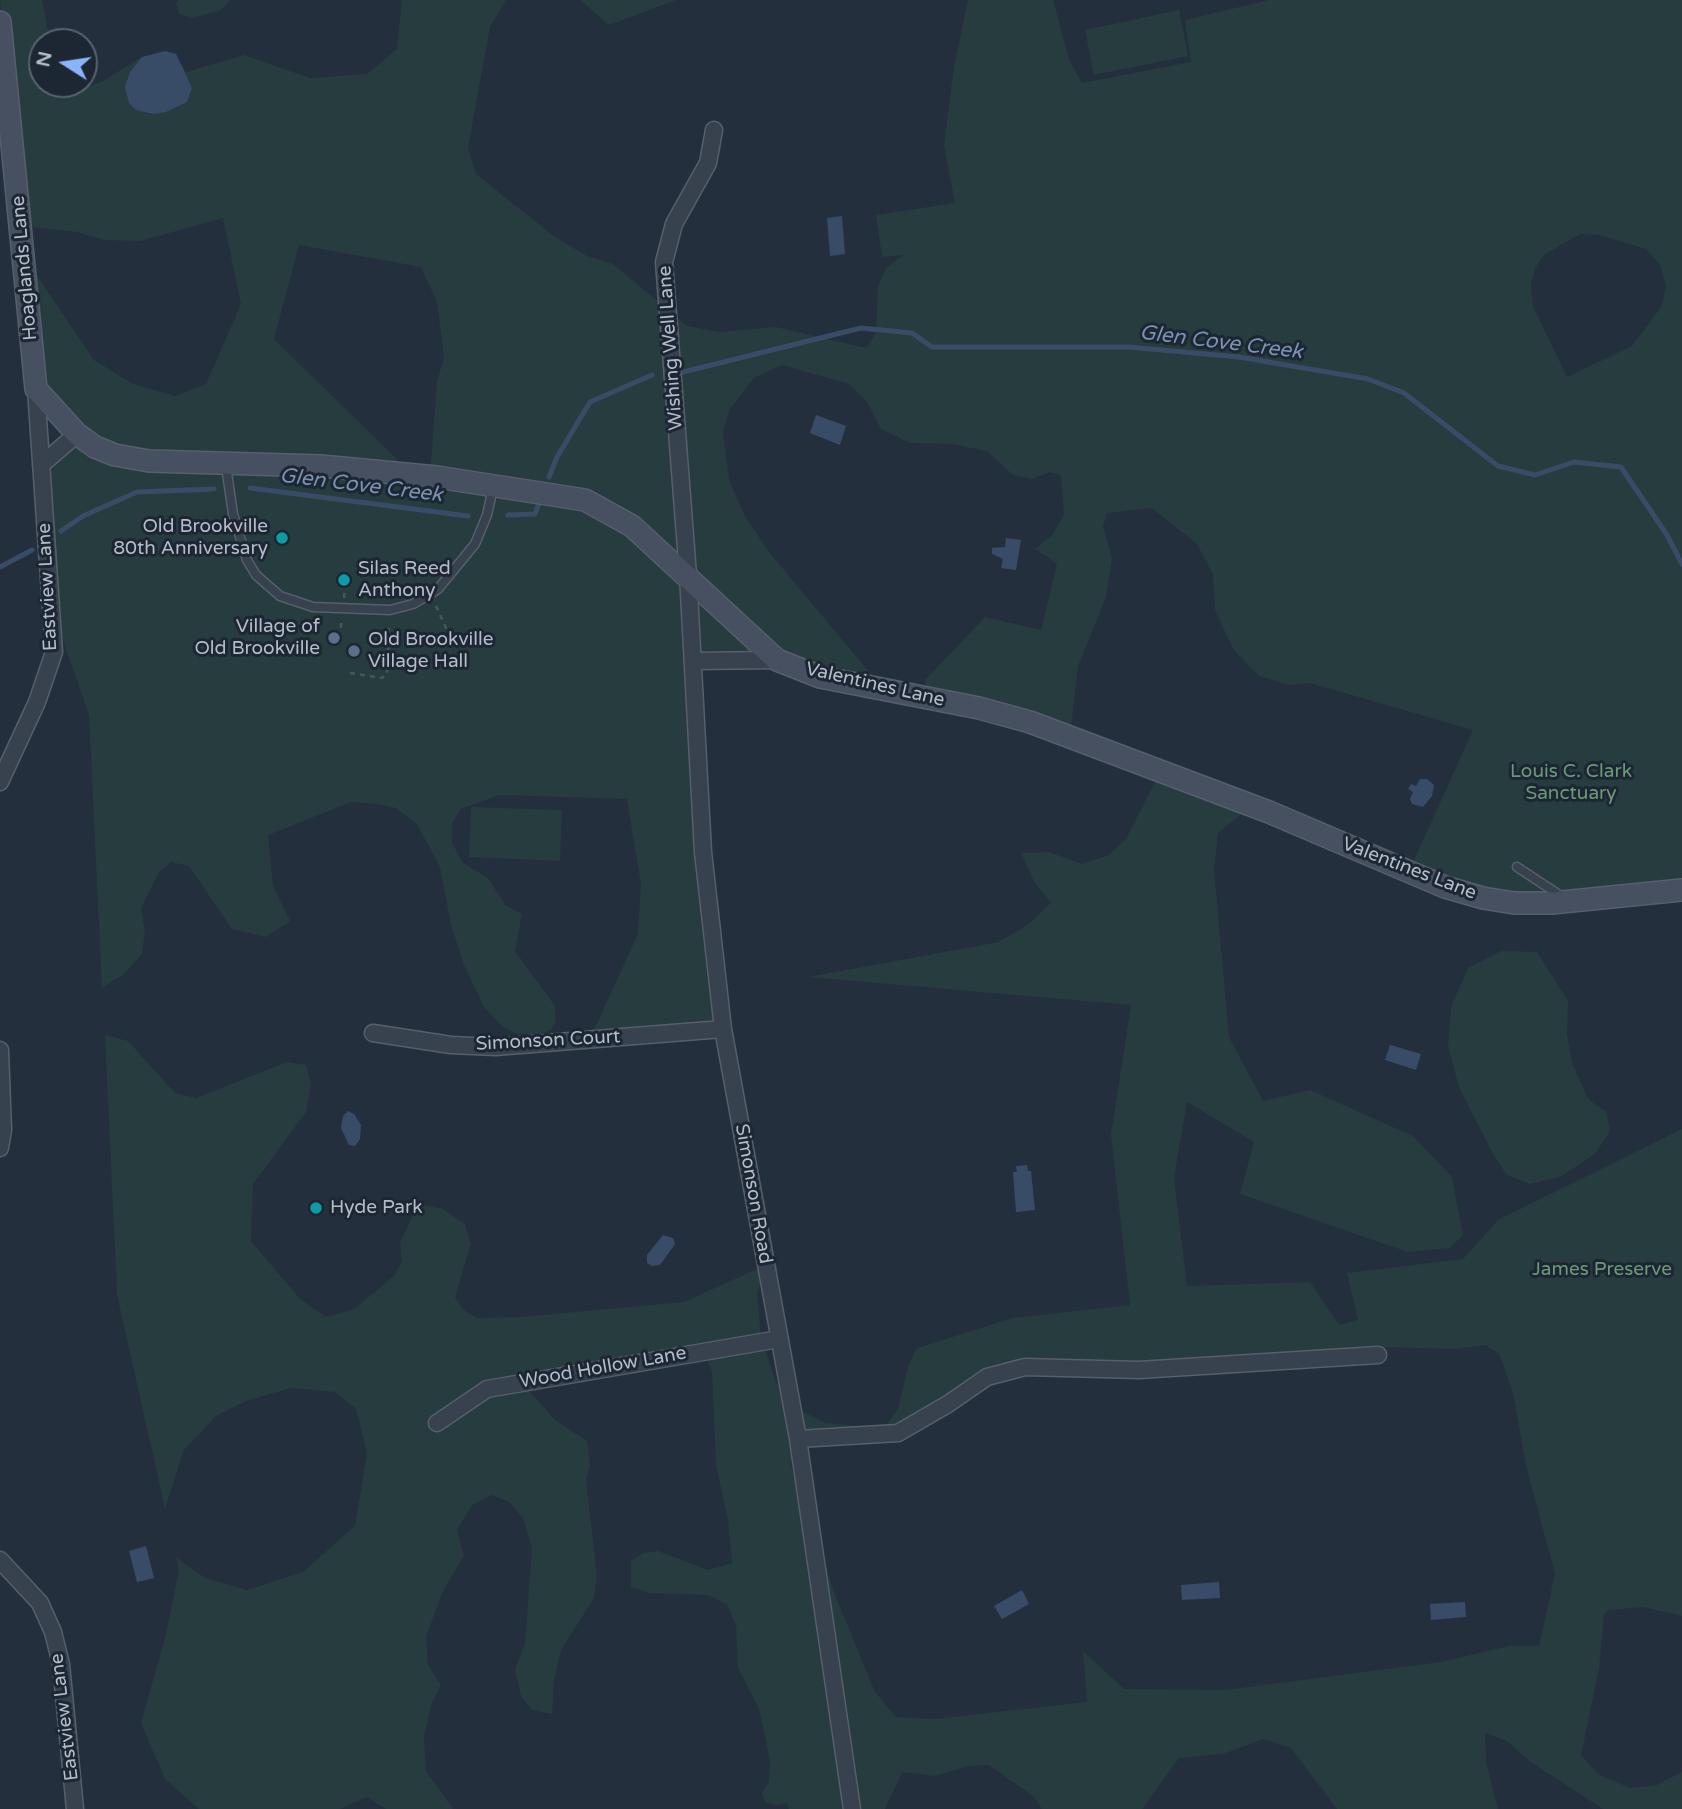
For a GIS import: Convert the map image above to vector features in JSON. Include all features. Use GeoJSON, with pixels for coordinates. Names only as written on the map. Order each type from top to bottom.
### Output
{"type":"FeatureCollection","features":[{"type":"Feature","properties":{"kind":"street","name":"Hoaglands Lane"},"geometry":{"type":"LineString","coordinates":[[0,22],[5,108],[17,185],[36,389]]}},
{"type":"Feature","properties":{"kind":"street","name":"Wishing Well Lane"},"geometry":{"type":"LineString","coordinates":[[688,575],[664,262],[674,224],[708,163],[714,131]]}},
{"type":"Feature","properties":{"kind":"street"},"geometry":{"type":"LineString","coordinates":[[0,159],[17,185]]}},
{"type":"Feature","properties":{"kind":"street","name":"Valentines Lane"},"geometry":{"type":"LineString","coordinates":[[36,389],[77,434],[95,447],[127,457],[149,461],[321,466],[494,485],[585,500],[632,526],[777,660],[820,677],[979,708],[1030,722],[1261,809],[1445,887],[1514,903],[1570,902],[1682,890]]}},
{"type":"Feature","properties":{"kind":"street","name":"Eastview Lane"},"geometry":{"type":"LineString","coordinates":[[0,782],[37,702],[54,652],[36,389]]}},
{"type":"Feature","properties":{"kind":"street"},"geometry":{"type":"LineString","coordinates":[[41,465],[77,434]]}},
{"type":"Feature","properties":{"kind":"street","name":"Simonson Road"},"geometry":{"type":"LineString","coordinates":[[688,575],[703,852],[723,1029],[797,1439],[852,1809]]}},
{"type":"Feature","properties":{"kind":"street"},"geometry":{"type":"LineString","coordinates":[[693,661],[777,660]]}},
{"type":"Feature","properties":{"kind":"street","name":"Simonson Court"},"geometry":{"type":"LineString","coordinates":[[373,1033],[451,1045],[495,1047],[723,1029]]}},
{"type":"Feature","properties":{"kind":"street"},"geometry":{"type":"LineString","coordinates":[[0,1050],[0,1149]]}},
{"type":"Feature","properties":{"kind":"street","name":"Wood Hollow Lane"},"geometry":{"type":"LineString","coordinates":[[437,1423],[487,1389],[779,1339]]}},
{"type":"Feature","properties":{"kind":"street"},"geometry":{"type":"LineString","coordinates":[[797,1439],[898,1433],[987,1377],[1024,1367],[1139,1370],[1378,1355]]}},
{"type":"Feature","properties":{"kind":"street","name":"Eastview Lane"},"geometry":{"type":"LineString","coordinates":[[0,1560],[40,1603],[53,1632],[61,1664],[75,1809]]}},
{"type":"Feature","properties":{"kind":"lane"},"geometry":{"type":"LineString","coordinates":[[225,463],[239,540],[247,560],[267,585],[281,596],[313,607],[390,610],[414,604],[438,589],[475,544],[487,515],[494,485]]}},
{"type":"Feature","properties":{"kind":"lane"},"geometry":{"type":"LineString","coordinates":[[1517,867],[1570,902]]}},
{"type":"Feature","properties":{"kind":"path"},"geometry":{"type":"LineString","coordinates":[[430,593],[447,630]]}},
{"type":"Feature","properties":{"kind":"path"},"geometry":{"type":"LineString","coordinates":[[350,673],[382,678],[387,674],[385,649],[390,610]]}},
{"type":"Feature","properties":{"kind":"green space","name":"Louis C. Clark Sanctuary"},"geometry":{"type":"Polygon","coordinates":[[[0,0],[42,0],[47,28],[28,28],[28,98],[98,98],[98,83],[142,57],[165,51],[176,54],[186,72],[244,55],[310,78],[367,74],[397,49],[402,0],[506,0],[490,27],[468,148],[476,174],[555,237],[587,256],[613,264],[687,326],[720,332],[776,327],[866,348],[876,333],[878,286],[886,268],[903,255],[882,257],[876,215],[955,203],[944,145],[954,66],[968,0],[1053,0],[1069,59],[1082,83],[1191,62],[1185,20],[1269,0],[1682,0],[1682,890],[1552,903],[1409,871],[1473,730],[1310,683],[1289,685],[1259,676],[1233,649],[1215,610],[1213,574],[1197,544],[1152,508],[1107,513],[1103,527],[1112,558],[1106,597],[1078,666],[1070,736],[927,699],[925,680],[985,617],[1041,630],[1057,564],[1035,549],[1052,535],[1064,515],[1061,475],[1050,472],[1032,479],[1013,475],[987,451],[951,444],[910,443],[881,429],[867,402],[849,384],[782,365],[754,378],[730,409],[723,431],[729,480],[745,516],[769,552],[885,691],[777,660],[693,661],[723,1029],[592,1034],[638,934],[641,884],[627,799],[499,795],[461,809],[452,823],[452,843],[463,863],[488,878],[506,906],[522,914],[515,951],[555,1006],[556,1021],[551,1030],[533,1036],[515,1033],[502,1026],[484,1007],[464,965],[451,925],[440,867],[417,824],[396,808],[376,804],[351,802],[268,835],[273,886],[290,921],[266,937],[232,929],[189,866],[171,862],[159,872],[141,908],[145,932],[142,954],[124,974],[102,988],[89,715],[53,612],[41,465],[74,439],[38,387],[25,258],[94,360],[133,384],[175,396],[206,384],[241,304],[223,218],[140,241],[104,240],[77,232],[22,226],[0,0]],[[1580,234],[1544,255],[1535,268],[1531,284],[1533,306],[1567,377],[1632,346],[1661,307],[1666,286],[1660,265],[1646,249],[1599,235],[1580,234]],[[299,245],[274,339],[412,474],[430,476],[437,381],[444,358],[437,302],[421,267],[299,245]]]}},
{"type":"Feature","properties":{"kind":"green space"},"geometry":{"type":"Polygon","coordinates":[[[178,0],[230,0],[221,10],[193,18],[179,14],[176,4],[178,0]]]}},
{"type":"Feature","properties":{"kind":"green space"},"geometry":{"type":"Polygon","coordinates":[[[580,0],[676,0],[609,25],[580,0]]]}},
{"type":"Feature","properties":{"kind":"green space"},"geometry":{"type":"Polygon","coordinates":[[[1179,10],[1188,56],[1094,75],[1085,30],[1179,10]]]}},
{"type":"Feature","properties":{"kind":"green space","name":"James Preserve"},"geometry":{"type":"Polygon","coordinates":[[[1161,770],[1252,806],[1218,833],[1214,869],[1229,1037],[1263,1101],[1310,1090],[1413,1136],[1452,1177],[1463,1235],[1450,1248],[1408,1252],[1240,1194],[1254,1142],[1187,1102],[1174,1178],[1187,1286],[1310,1282],[1339,1325],[1358,1320],[1347,1273],[1463,1259],[1498,1220],[1682,1129],[1682,1616],[1643,1607],[1609,1610],[1604,1614],[1599,1668],[1581,1755],[1598,1774],[1630,1788],[1657,1785],[1682,1772],[1682,1809],[1603,1809],[1531,1762],[1507,1741],[1485,1733],[1486,1762],[1498,1809],[1337,1809],[1291,1748],[1263,1739],[1223,1754],[1179,1758],[1142,1809],[1042,1809],[1034,1797],[989,1765],[968,1766],[935,1776],[902,1772],[885,1809],[789,1809],[787,1803],[777,1805],[765,1802],[762,1793],[769,1782],[770,1760],[759,1709],[738,1668],[736,1625],[727,1605],[709,1595],[650,1593],[631,1587],[631,1561],[643,1553],[658,1551],[708,1570],[732,1563],[728,1520],[716,1465],[712,1372],[706,1358],[523,1384],[555,1420],[587,1441],[590,1464],[586,1480],[597,1576],[594,1598],[561,1650],[554,1680],[552,1714],[532,1710],[521,1696],[515,1669],[525,1644],[532,1548],[523,1518],[509,1502],[492,1495],[472,1505],[457,1530],[464,1556],[444,1589],[426,1636],[428,1665],[441,1685],[431,1705],[424,1738],[426,1771],[453,1809],[386,1809],[367,1797],[340,1809],[199,1809],[165,1779],[141,1723],[166,1634],[179,1570],[176,1557],[205,1578],[247,1590],[303,1572],[355,1526],[367,1453],[356,1409],[335,1392],[291,1388],[246,1401],[216,1416],[184,1450],[165,1508],[117,1295],[105,1035],[128,1041],[175,1093],[196,1098],[287,1062],[306,1065],[311,1084],[306,1112],[253,1184],[251,1241],[300,1299],[326,1317],[354,1309],[394,1276],[402,1261],[400,1243],[414,1212],[424,1205],[443,1209],[465,1224],[471,1244],[455,1297],[465,1311],[477,1318],[520,1317],[684,1302],[766,1265],[757,1293],[761,1338],[776,1382],[800,1410],[825,1423],[884,1428],[898,1409],[908,1366],[917,1348],[1013,1318],[1130,1305],[1111,1134],[1131,1005],[808,977],[999,942],[1029,924],[1051,903],[1035,883],[1021,853],[1049,852],[1082,864],[1109,855],[1126,839],[1161,770]],[[1486,1345],[1456,1349],[1379,1347],[1226,1356],[1144,1365],[1022,1364],[898,1430],[794,1443],[791,1465],[808,1504],[833,1590],[875,1692],[896,1717],[935,1719],[1087,1702],[1083,1651],[1124,1689],[1225,1690],[1441,1662],[1509,1646],[1539,1646],[1555,1574],[1526,1466],[1513,1392],[1499,1354],[1486,1345]]]}},
{"type":"Feature","properties":{"kind":"green space"},"geometry":{"type":"Polygon","coordinates":[[[471,807],[562,810],[560,861],[469,857],[471,807]]]}},
{"type":"Feature","properties":{"kind":"green space"},"geometry":{"type":"Polygon","coordinates":[[[1501,951],[1537,952],[1568,1001],[1567,1034],[1572,1063],[1589,1100],[1606,1112],[1610,1131],[1595,1154],[1562,1176],[1530,1184],[1507,1175],[1494,1156],[1459,1087],[1448,1046],[1451,1007],[1468,968],[1501,951]]]}},
{"type":"Feature","properties":{"kind":"water"},"geometry":{"type":"Polygon","coordinates":[[[165,51],[176,54],[192,88],[187,102],[166,112],[154,114],[136,110],[129,103],[125,87],[130,72],[142,57],[165,51]]]}},
{"type":"Feature","properties":{"kind":"water"},"geometry":{"type":"Polygon","coordinates":[[[842,216],[845,254],[830,256],[827,218],[842,216]]]}},
{"type":"Feature","properties":{"kind":"water"},"geometry":{"type":"Polygon","coordinates":[[[816,415],[846,426],[840,445],[810,433],[816,415]]]}},
{"type":"Feature","properties":{"kind":"water"},"geometry":{"type":"Polygon","coordinates":[[[1006,538],[1021,540],[1016,570],[1001,568],[1003,559],[992,554],[992,548],[1005,547],[1006,538]]]}},
{"type":"Feature","properties":{"kind":"water"},"geometry":{"type":"Polygon","coordinates":[[[1420,779],[1427,779],[1434,785],[1432,796],[1423,807],[1412,804],[1410,799],[1413,792],[1408,789],[1411,784],[1416,786],[1420,779]]]}},
{"type":"Feature","properties":{"kind":"water"},"geometry":{"type":"Polygon","coordinates":[[[1390,1045],[1421,1054],[1416,1070],[1385,1060],[1390,1045]]]}},
{"type":"Feature","properties":{"kind":"water"},"geometry":{"type":"Polygon","coordinates":[[[348,1111],[354,1114],[361,1125],[360,1139],[355,1146],[349,1145],[341,1128],[343,1116],[348,1111]]]}},
{"type":"Feature","properties":{"kind":"water"},"geometry":{"type":"Polygon","coordinates":[[[1027,1165],[1028,1171],[1031,1171],[1035,1210],[1016,1212],[1013,1172],[1017,1172],[1016,1166],[1027,1165]]]}},
{"type":"Feature","properties":{"kind":"water"},"geometry":{"type":"Polygon","coordinates":[[[663,1235],[673,1238],[675,1244],[660,1265],[652,1266],[647,1263],[647,1255],[663,1235]]]}},
{"type":"Feature","properties":{"kind":"water"},"geometry":{"type":"Polygon","coordinates":[[[146,1546],[154,1578],[137,1582],[129,1551],[146,1546]]]}},
{"type":"Feature","properties":{"kind":"water"},"geometry":{"type":"Polygon","coordinates":[[[1219,1582],[1220,1598],[1182,1600],[1181,1585],[1219,1582]]]}},
{"type":"Feature","properties":{"kind":"water"},"geometry":{"type":"Polygon","coordinates":[[[1022,1590],[1029,1604],[1002,1619],[994,1606],[1022,1590]]]}},
{"type":"Feature","properties":{"kind":"water"},"geometry":{"type":"Polygon","coordinates":[[[1465,1602],[1466,1617],[1431,1620],[1430,1604],[1465,1602]]]}},
{"type":"Feature","properties":{"kind":"waterway","name":"Glen Cove Creek"},"geometry":{"type":"LineString","coordinates":[[683,372],[861,328],[912,333],[932,347],[1128,347],[1239,357],[1368,379],[1404,393],[1498,466],[1535,475],[1574,462],[1621,467],[1667,535],[1682,564]]}},
{"type":"Feature","properties":{"kind":"waterway","name":"Glen Cove Creek"},"geometry":{"type":"LineString","coordinates":[[549,477],[557,457],[590,402],[652,375]]}},
{"type":"Feature","properties":{"kind":"waterway","name":"Glen Cove Creek"},"geometry":{"type":"LineString","coordinates":[[250,488],[468,516]]}},
{"type":"Feature","properties":{"kind":"waterway","name":"Glen Cove Creek"},"geometry":{"type":"LineString","coordinates":[[61,531],[83,516],[137,492],[214,489]]}},
{"type":"Feature","properties":{"kind":"waterway","name":"Glen Cove Creek"},"geometry":{"type":"LineString","coordinates":[[508,515],[535,514],[538,506]]}},
{"type":"Feature","properties":{"kind":"waterway","name":"Glen Cove Creek"},"geometry":{"type":"LineString","coordinates":[[0,567],[32,550]]}},
{"type":"Feature","properties":{"kind":"place","name":"Old Brookville 80th Anniversary"},"geometry":{"type":"Point","coordinates":[282,538]}},
{"type":"Feature","properties":{"kind":"place","name":"Silas Reed Anthony"},"geometry":{"type":"Point","coordinates":[344,580]}},
{"type":"Feature","properties":{"kind":"place","name":"Village of Old Brookville"},"geometry":{"type":"Point","coordinates":[334,638]}},
{"type":"Feature","properties":{"kind":"place","name":"Old Brookville Village Hall"},"geometry":{"type":"Point","coordinates":[354,651]}},
{"type":"Feature","properties":{"kind":"place","name":"Hyde Park"},"geometry":{"type":"Point","coordinates":[316,1208]}}]}
